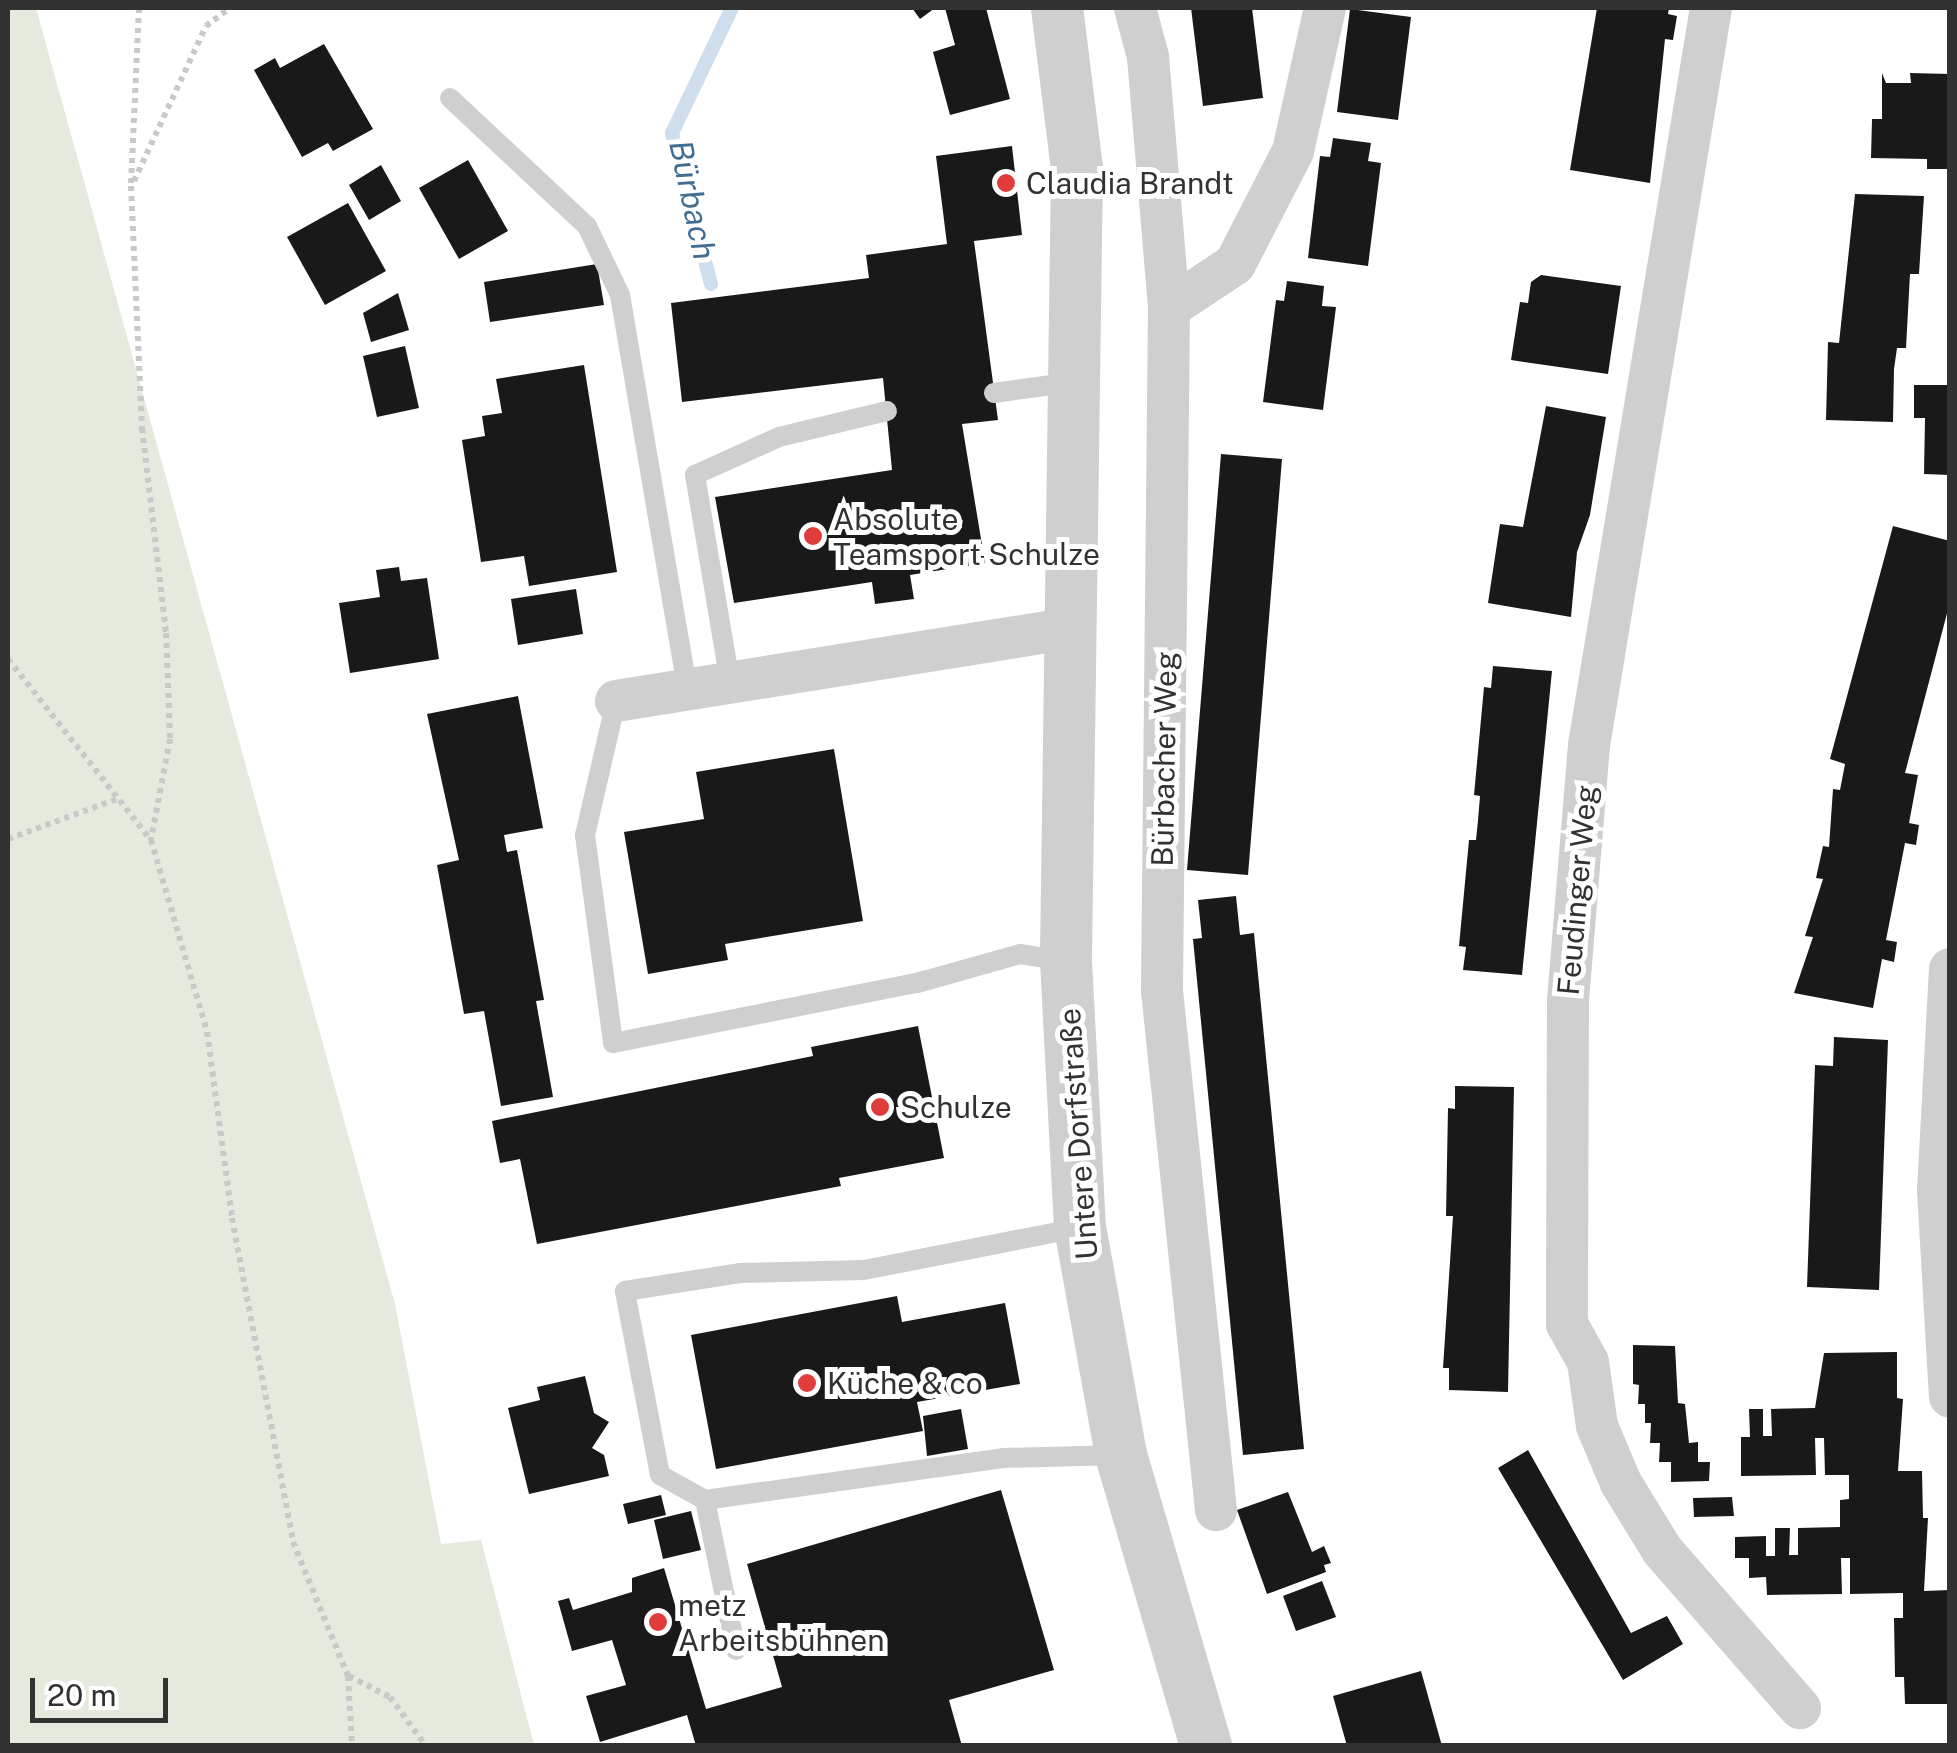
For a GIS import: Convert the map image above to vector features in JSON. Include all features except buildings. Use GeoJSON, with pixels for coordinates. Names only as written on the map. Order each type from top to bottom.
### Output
{"type":"FeatureCollection","features":[{"type":"Feature","properties":{"kind":"street","name":"Untere Dorfstraße"},"geometry":{"type":"LineString","coordinates":[[1057,8],[1076,169],[1066,962],[1080,1227],[1121,1456],[1206,1746]]}},
{"type":"Feature","properties":{"kind":"street","name":"Bürbacher Weg"},"geometry":{"type":"LineString","coordinates":[[1135,8],[1148,57],[1169,308],[1162,991],[1216,1510]]}},
{"type":"Feature","properties":{"kind":"street"},"geometry":{"type":"LineString","coordinates":[[1169,308],[1235,264],[1293,151],[1325,8]]}},
{"type":"Feature","properties":{"kind":"street","name":"Feudinger Weg"},"geometry":{"type":"LineString","coordinates":[[1711,8],[1589,745],[1568,1002],[1567,1324],[1588,1362],[1598,1426],[1631,1500],[1662,1550],[1800,1708]]}},
{"type":"Feature","properties":{"kind":"street"},"geometry":{"type":"LineString","coordinates":[[616,701],[1072,628]]}},
{"type":"Feature","properties":{"kind":"street"},"geometry":{"type":"LineString","coordinates":[[1950,969],[1938,1190],[1950,1398]]}},
{"type":"Feature","properties":{"kind":"lane"},"geometry":{"type":"LineString","coordinates":[[450,98],[587,226],[620,295],[687,688]]}},
{"type":"Feature","properties":{"kind":"lane"},"geometry":{"type":"LineString","coordinates":[[994,393],[1076,382]]}},
{"type":"Feature","properties":{"kind":"lane"},"geometry":{"type":"LineString","coordinates":[[730,682],[695,474],[778,437],[887,411]]}},
{"type":"Feature","properties":{"kind":"lane"},"geometry":{"type":"LineString","coordinates":[[616,701],[585,835],[614,1043],[917,983],[1020,954],[1066,962]]}},
{"type":"Feature","properties":{"kind":"lane"},"geometry":{"type":"LineString","coordinates":[[1080,1227],[864,1270],[740,1273],[625,1291],[660,1475],[705,1500],[1004,1458],[1121,1456]]}},
{"type":"Feature","properties":{"kind":"lane"},"geometry":{"type":"LineString","coordinates":[[705,1500],[736,1650]]}},
{"type":"Feature","properties":{"kind":"path"},"geometry":{"type":"LineString","coordinates":[[138,8],[131,186],[142,428],[166,632],[170,739],[152,840]]}},
{"type":"Feature","properties":{"kind":"path"},"geometry":{"type":"LineString","coordinates":[[131,186],[206,26],[230,8]]}},
{"type":"Feature","properties":{"kind":"path"},"geometry":{"type":"LineString","coordinates":[[8,659],[152,840],[207,1032],[232,1218],[293,1542],[348,1676],[352,1746]]}},
{"type":"Feature","properties":{"kind":"path"},"geometry":{"type":"LineString","coordinates":[[8,839],[117,798]]}},
{"type":"Feature","properties":{"kind":"path"},"geometry":{"type":"LineString","coordinates":[[348,1676],[390,1697],[426,1746]]}},
{"type":"Feature","properties":{"kind":"shaded area"},"geometry":{"type":"Polygon","coordinates":[[[8,8],[36,8],[395,1304],[441,1544],[481,1540],[534,1745],[8,1745],[8,8]]]}},
{"type":"Feature","properties":{"kind":"waterway","name":"Bürbach"},"geometry":{"type":"LineString","coordinates":[[711,284],[672,133],[732,8]]}},
{"type":"Feature","properties":{"kind":"place","name":"Claudia Brandt"},"geometry":{"type":"Point","coordinates":[1006,183]}},
{"type":"Feature","properties":{"kind":"place","name":"Absolute Teamsport Schulze"},"geometry":{"type":"Point","coordinates":[813,536]}},
{"type":"Feature","properties":{"kind":"place","name":"Schulze"},"geometry":{"type":"Point","coordinates":[880,1107]}},
{"type":"Feature","properties":{"kind":"place","name":"Küche & co"},"geometry":{"type":"Point","coordinates":[807,1383]}},
{"type":"Feature","properties":{"kind":"place","name":"metz Arbeitsbühnen"},"geometry":{"type":"Point","coordinates":[658,1622]}}]}
